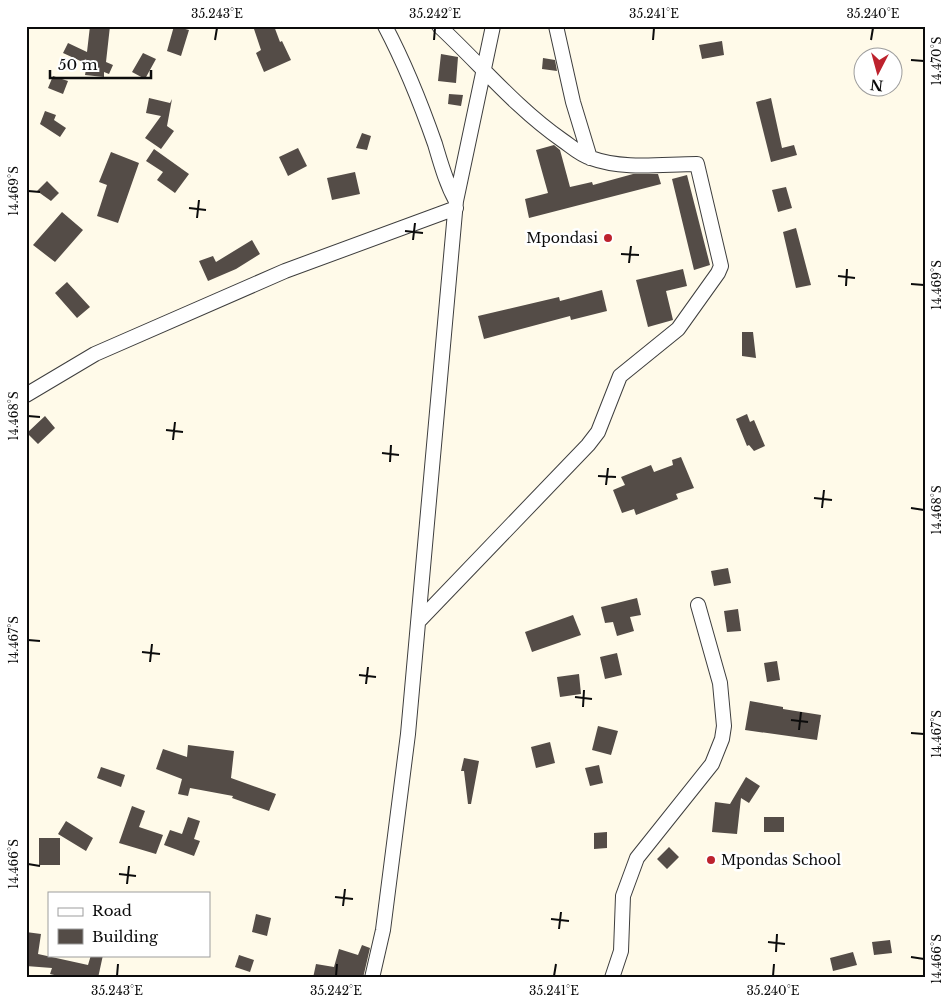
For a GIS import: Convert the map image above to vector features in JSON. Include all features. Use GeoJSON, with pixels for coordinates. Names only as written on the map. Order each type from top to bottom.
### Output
{"type":"FeatureCollection","features":[{"type":"Feature","properties":{"kind":"street"},"geometry":{"type":"LineString","coordinates":[[385,26],[400,55],[435,144],[447,184],[456,205]]}},
{"type":"Feature","properties":{"kind":"street"},"geometry":{"type":"LineString","coordinates":[[418,622],[588,445],[598,432],[620,376],[678,329],[721,266],[697,164],[632,165],[590,158],[535,121],[518,106],[484,68],[439,26]]}},
{"type":"Feature","properties":{"kind":"street"},"geometry":{"type":"LineString","coordinates":[[372,978],[383,930],[408,734],[456,205],[493,26]]}},
{"type":"Feature","properties":{"kind":"street"},"geometry":{"type":"LineString","coordinates":[[556,26],[573,102],[590,158]]}},
{"type":"Feature","properties":{"kind":"street"},"geometry":{"type":"LineString","coordinates":[[26,396],[95,354],[276,275],[456,205]]}},
{"type":"Feature","properties":{"kind":"street"},"geometry":{"type":"LineString","coordinates":[[612,978],[621,952],[623,896],[637,858],[712,764],[722,739],[724,726],[720,683],[698,605]]}},
{"type":"Feature","properties":{"kind":"building"},"geometry":{"type":"Polygon","coordinates":[[[90,26],[110,26],[106,62],[113,65],[109,74],[104,72],[104,77],[85,75],[87,64],[63,53],[68,43],[87,52],[90,26]]]}},
{"type":"Feature","properties":{"kind":"building"},"geometry":{"type":"Polygon","coordinates":[[[174,26],[189,30],[181,56],[167,51],[174,26]]]}},
{"type":"Feature","properties":{"kind":"building"},"geometry":{"type":"Polygon","coordinates":[[[253,26],[274,26],[280,42],[282,41],[291,60],[264,72],[256,53],[261,50],[253,26]]]}},
{"type":"Feature","properties":{"kind":"building"},"geometry":{"type":"Polygon","coordinates":[[[722,41],[724,55],[702,59],[699,45],[722,41]]]}},
{"type":"Feature","properties":{"kind":"building"},"geometry":{"type":"Polygon","coordinates":[[[143,53],[156,59],[145,79],[132,72],[143,53]]]}},
{"type":"Feature","properties":{"kind":"building"},"geometry":{"type":"Polygon","coordinates":[[[441,54],[458,57],[456,83],[438,81],[441,54]]]}},
{"type":"Feature","properties":{"kind":"building"},"geometry":{"type":"Polygon","coordinates":[[[543,58],[555,60],[557,71],[542,69],[543,58]]]}},
{"type":"Feature","properties":{"kind":"building"},"geometry":{"type":"Polygon","coordinates":[[[53,76],[68,81],[63,94],[48,88],[53,76]]]}},
{"type":"Feature","properties":{"kind":"building"},"geometry":{"type":"Polygon","coordinates":[[[449,94],[463,95],[461,106],[448,104],[449,94]]]}},
{"type":"Feature","properties":{"kind":"building"},"geometry":{"type":"Polygon","coordinates":[[[149,98],[170,103],[172,99],[167,126],[174,131],[161,149],[145,138],[161,116],[146,113],[149,98]]]}},
{"type":"Feature","properties":{"kind":"building"},"geometry":{"type":"Polygon","coordinates":[[[771,98],[782,148],[794,145],[797,155],[771,162],[756,102],[771,98]]]}},
{"type":"Feature","properties":{"kind":"building"},"geometry":{"type":"Polygon","coordinates":[[[45,111],[56,115],[54,120],[66,128],[60,137],[40,124],[45,111]]]}},
{"type":"Feature","properties":{"kind":"building"},"geometry":{"type":"Polygon","coordinates":[[[362,133],[371,136],[367,150],[356,148],[362,133]]]}},
{"type":"Feature","properties":{"kind":"building"},"geometry":{"type":"Polygon","coordinates":[[[554,145],[560,150],[570,187],[592,182],[593,185],[633,174],[658,174],[661,184],[529,218],[525,199],[548,193],[536,150],[554,145]]]}},
{"type":"Feature","properties":{"kind":"building"},"geometry":{"type":"Polygon","coordinates":[[[298,148],[307,166],[288,176],[279,157],[298,148]]]}},
{"type":"Feature","properties":{"kind":"building"},"geometry":{"type":"Polygon","coordinates":[[[154,149],[189,174],[175,193],[157,180],[163,172],[146,161],[154,149]]]}},
{"type":"Feature","properties":{"kind":"building"},"geometry":{"type":"Polygon","coordinates":[[[111,152],[139,163],[118,223],[97,216],[107,185],[99,182],[111,152]]]}},
{"type":"Feature","properties":{"kind":"building"},"geometry":{"type":"Polygon","coordinates":[[[355,172],[360,194],[332,200],[327,178],[355,172]]]}},
{"type":"Feature","properties":{"kind":"building"},"geometry":{"type":"Polygon","coordinates":[[[687,175],[710,265],[694,270],[672,179],[687,175]]]}},
{"type":"Feature","properties":{"kind":"building"},"geometry":{"type":"Polygon","coordinates":[[[47,181],[59,193],[51,201],[37,191],[47,181]]]}},
{"type":"Feature","properties":{"kind":"building"},"geometry":{"type":"Polygon","coordinates":[[[786,187],[792,208],[778,212],[772,190],[786,187]]]}},
{"type":"Feature","properties":{"kind":"building"},"geometry":{"type":"Polygon","coordinates":[[[62,212],[83,230],[55,262],[33,245],[62,212]]]}},
{"type":"Feature","properties":{"kind":"building"},"geometry":{"type":"Polygon","coordinates":[[[796,228],[811,285],[796,288],[783,232],[796,228]]]}},
{"type":"Feature","properties":{"kind":"building"},"geometry":{"type":"Polygon","coordinates":[[[252,240],[260,254],[236,269],[208,281],[199,261],[213,256],[216,262],[252,240]]]}},
{"type":"Feature","properties":{"kind":"building"},"geometry":{"type":"Polygon","coordinates":[[[683,269],[687,286],[666,291],[673,320],[648,327],[636,280],[683,269]]]}},
{"type":"Feature","properties":{"kind":"building"},"geometry":{"type":"Polygon","coordinates":[[[67,282],[90,307],[77,318],[55,293],[67,282]]]}},
{"type":"Feature","properties":{"kind":"building"},"geometry":{"type":"Polygon","coordinates":[[[602,290],[607,311],[571,320],[570,316],[484,339],[478,316],[559,297],[560,301],[602,290]]]}},
{"type":"Feature","properties":{"kind":"building"},"geometry":{"type":"Polygon","coordinates":[[[742,332],[753,332],[756,358],[742,356],[742,332]]]}},
{"type":"Feature","properties":{"kind":"building"},"geometry":{"type":"Polygon","coordinates":[[[747,414],[750,422],[754,420],[765,446],[754,451],[749,445],[747,446],[736,419],[747,414]]]}},
{"type":"Feature","properties":{"kind":"building"},"geometry":{"type":"Polygon","coordinates":[[[45,416],[55,428],[38,444],[27,433],[45,416]]]}},
{"type":"Feature","properties":{"kind":"building"},"geometry":{"type":"Polygon","coordinates":[[[681,457],[694,488],[676,494],[678,499],[636,515],[634,509],[622,513],[613,490],[625,485],[621,477],[651,465],[654,472],[673,465],[672,460],[681,457]]]}},
{"type":"Feature","properties":{"kind":"building"},"geometry":{"type":"Polygon","coordinates":[[[728,568],[731,583],[714,586],[711,571],[728,568]]]}},
{"type":"Feature","properties":{"kind":"building"},"geometry":{"type":"Polygon","coordinates":[[[637,598],[641,615],[630,617],[634,631],[617,636],[613,622],[605,623],[601,607],[637,598]]]}},
{"type":"Feature","properties":{"kind":"building"},"geometry":{"type":"Polygon","coordinates":[[[738,609],[741,631],[727,632],[724,611],[738,609]]]}},
{"type":"Feature","properties":{"kind":"building"},"geometry":{"type":"Polygon","coordinates":[[[573,615],[581,635],[532,652],[525,632],[573,615]]]}},
{"type":"Feature","properties":{"kind":"building"},"geometry":{"type":"Polygon","coordinates":[[[617,653],[622,675],[605,679],[600,657],[617,653]]]}},
{"type":"Feature","properties":{"kind":"building"},"geometry":{"type":"Polygon","coordinates":[[[777,661],[780,680],[767,682],[764,663],[777,661]]]}},
{"type":"Feature","properties":{"kind":"building"},"geometry":{"type":"Polygon","coordinates":[[[579,674],[581,694],[560,697],[557,677],[579,674]]]}},
{"type":"Feature","properties":{"kind":"building"},"geometry":{"type":"Polygon","coordinates":[[[750,701],[821,715],[817,740],[745,730],[750,701]]]}},
{"type":"Feature","properties":{"kind":"building"},"geometry":{"type":"Polygon","coordinates":[[[598,726],[618,731],[611,755],[592,750],[598,726]]]}},
{"type":"Feature","properties":{"kind":"building"},"geometry":{"type":"Polygon","coordinates":[[[550,742],[555,763],[536,768],[531,747],[550,742]]]}},
{"type":"Feature","properties":{"kind":"building"},"geometry":{"type":"Polygon","coordinates":[[[188,745],[234,751],[231,778],[276,794],[269,811],[232,798],[233,796],[190,788],[188,796],[178,794],[182,779],[156,769],[163,749],[187,757],[188,745]]]}},
{"type":"Feature","properties":{"kind":"building"},"geometry":{"type":"Polygon","coordinates":[[[464,758],[479,761],[471,804],[468,804],[464,771],[461,771],[464,758]]]}},
{"type":"Feature","properties":{"kind":"building"},"geometry":{"type":"Polygon","coordinates":[[[599,765],[603,783],[590,786],[585,768],[599,765]]]}},
{"type":"Feature","properties":{"kind":"building"},"geometry":{"type":"Polygon","coordinates":[[[101,767],[125,775],[121,787],[97,778],[101,767]]]}},
{"type":"Feature","properties":{"kind":"building"},"geometry":{"type":"Polygon","coordinates":[[[746,777],[760,786],[749,803],[741,798],[737,834],[712,832],[715,802],[730,804],[746,777]]]}},
{"type":"Feature","properties":{"kind":"building"},"geometry":{"type":"Polygon","coordinates":[[[132,806],[145,811],[139,827],[163,835],[156,854],[119,843],[132,806]]]}},
{"type":"Feature","properties":{"kind":"building"},"geometry":{"type":"Polygon","coordinates":[[[188,817],[200,821],[194,839],[200,841],[194,856],[164,845],[170,830],[182,834],[188,817]]]}},
{"type":"Feature","properties":{"kind":"building"},"geometry":{"type":"Polygon","coordinates":[[[764,817],[784,817],[784,832],[764,832],[764,817]]]}},
{"type":"Feature","properties":{"kind":"building"},"geometry":{"type":"Polygon","coordinates":[[[66,821],[93,838],[86,851],[58,834],[66,821]]]}},
{"type":"Feature","properties":{"kind":"building"},"geometry":{"type":"Polygon","coordinates":[[[607,832],[607,848],[594,849],[594,833],[607,832]]]}},
{"type":"Feature","properties":{"kind":"building"},"geometry":{"type":"Polygon","coordinates":[[[39,838],[60,838],[60,865],[39,865],[39,838]]]}},
{"type":"Feature","properties":{"kind":"building"},"geometry":{"type":"Polygon","coordinates":[[[669,847],[679,857],[667,869],[657,859],[669,847]]]}},
{"type":"Feature","properties":{"kind":"building"},"geometry":{"type":"Polygon","coordinates":[[[256,914],[271,918],[267,936],[252,932],[256,914]]]}},
{"type":"Feature","properties":{"kind":"building"},"geometry":{"type":"Polygon","coordinates":[[[26,932],[41,934],[38,954],[88,965],[91,956],[103,956],[98,978],[67,978],[50,974],[52,968],[26,966],[26,932]]]}},
{"type":"Feature","properties":{"kind":"building"},"geometry":{"type":"Polygon","coordinates":[[[890,940],[892,953],[874,955],[872,942],[890,940]]]}},
{"type":"Feature","properties":{"kind":"building"},"geometry":{"type":"Polygon","coordinates":[[[362,945],[370,948],[363,978],[313,978],[316,964],[334,967],[339,949],[358,955],[362,945]]]}},
{"type":"Feature","properties":{"kind":"building"},"geometry":{"type":"Polygon","coordinates":[[[853,952],[857,965],[833,971],[830,958],[853,952]]]}},
{"type":"Feature","properties":{"kind":"building"},"geometry":{"type":"Polygon","coordinates":[[[239,955],[254,960],[250,972],[235,967],[239,955]]]}},
{"type":"Feature","properties":{"kind":"place","name":"Mpondasi"},"geometry":{"type":"Point","coordinates":[608,238]}},
{"type":"Feature","properties":{"kind":"place","name":"Mpondas School"},"geometry":{"type":"Point","coordinates":[711,860]}}]}
